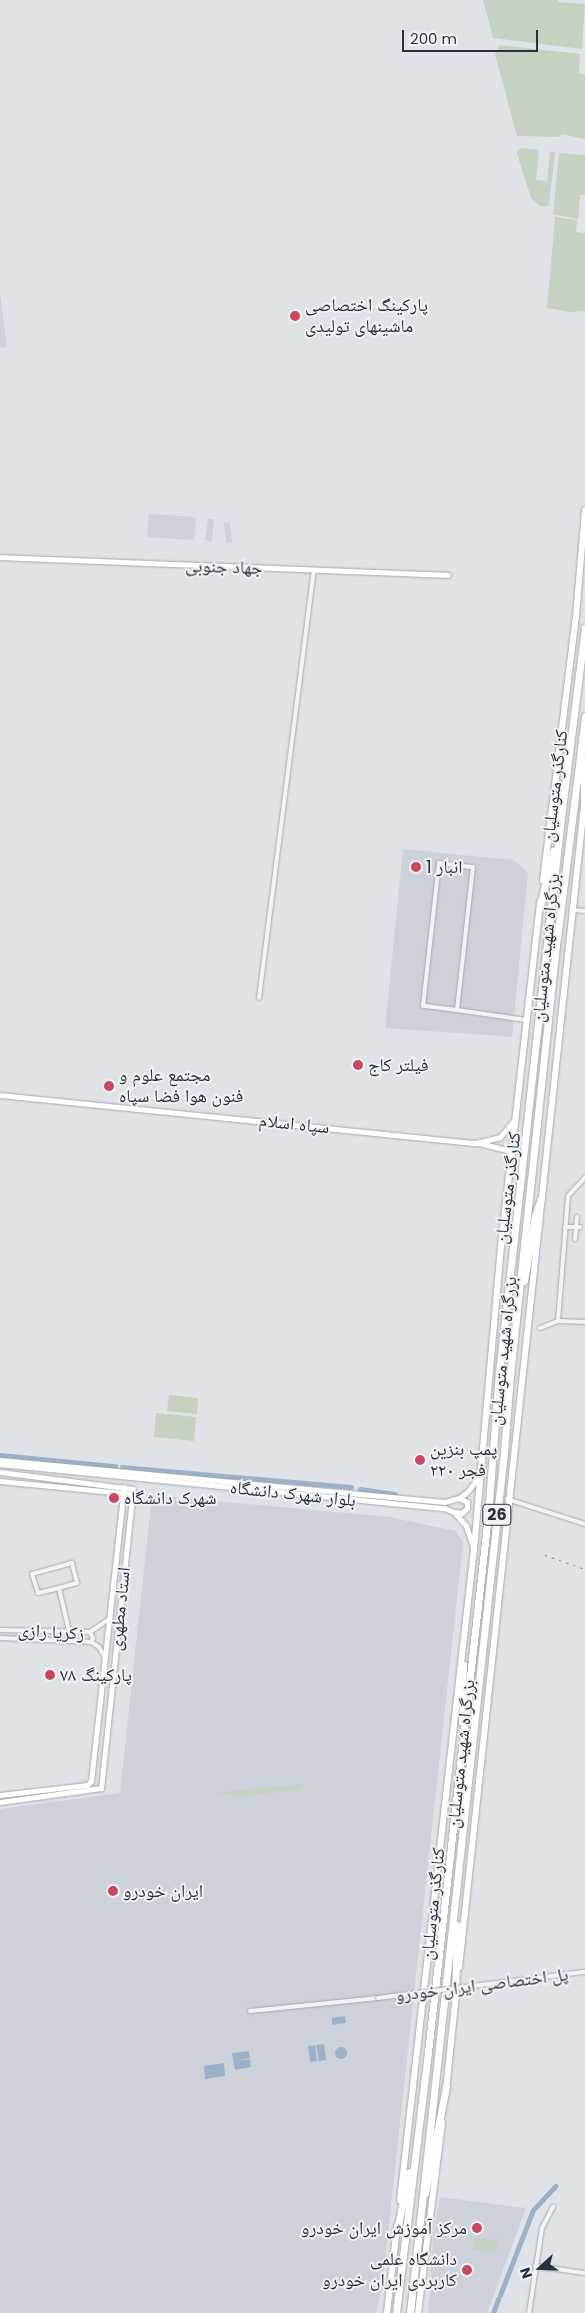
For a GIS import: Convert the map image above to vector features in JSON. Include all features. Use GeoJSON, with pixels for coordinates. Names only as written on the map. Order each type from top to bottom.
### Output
{"type":"FeatureCollection","features":[{"type":"Feature","properties":{"kind":"highway","name":"بزرگراه شهید متوسلیان"},"geometry":{"type":"LineString","coordinates":[[396,2313],[462,1749],[488,1515],[500,1364],[562,809],[585,627]]}},
{"type":"Feature","properties":{"kind":"highway","name":"بزرگراه شهید متوسلیان"},"geometry":{"type":"LineString","coordinates":[[410,2313],[557,939],[585,716]]}},
{"type":"Feature","properties":{"kind":"highway"},"geometry":{"type":"LineString","coordinates":[[584,725],[584,800]]}},
{"type":"Feature","properties":{"kind":"highway"},"geometry":{"type":"LineString","coordinates":[[540,906],[562,809]]}},
{"type":"Feature","properties":{"kind":"highway"},"geometry":{"type":"LineString","coordinates":[[518,1303],[526,1272],[535,1216],[541,1199]]}},
{"type":"Feature","properties":{"kind":"highway"},"geometry":{"type":"LineString","coordinates":[[456,1997],[458,1876]]}},
{"type":"Feature","properties":{"kind":"highway"},"geometry":{"type":"LineString","coordinates":[[419,2215],[428,2183],[446,2087]]}},
{"type":"Feature","properties":{"kind":"highway"},"geometry":{"type":"LineString","coordinates":[[397,2230],[419,2123]]}},
{"type":"Feature","properties":{"kind":"main road","name":"کنارگذر متوسلیان"},"geometry":{"type":"LineString","coordinates":[[386,2313],[465,1631],[481,1475],[489,1370],[526,1020],[576,611],[585,510]]}},
{"type":"Feature","properties":{"kind":"main road"},"geometry":{"type":"LineString","coordinates":[[576,611],[585,549]]}},
{"type":"Feature","properties":{"kind":"main road","name":"کنارگذر متوسلیان"},"geometry":{"type":"LineString","coordinates":[[418,2313],[456,1997],[572,910],[582,857],[585,796]]}},
{"type":"Feature","properties":{"kind":"main road"},"geometry":{"type":"LineString","coordinates":[[462,1749],[465,1631]]}},
{"type":"Feature","properties":{"kind":"street","name":"جهاد جنوبی"},"geometry":{"type":"LineString","coordinates":[[0,557],[448,575]]}},
{"type":"Feature","properties":{"kind":"street"},"geometry":{"type":"LineString","coordinates":[[259,998],[314,571]]}},
{"type":"Feature","properties":{"kind":"street"},"geometry":{"type":"LineString","coordinates":[[456,1010],[473,867],[439,863],[423,1006],[526,1020]]}},
{"type":"Feature","properties":{"kind":"street"},"geometry":{"type":"LineString","coordinates":[[572,910],[585,911]]}},
{"type":"Feature","properties":{"kind":"street","name":"سپاه اسلام"},"geometry":{"type":"LineString","coordinates":[[0,1095],[476,1143],[500,1137],[517,1116]]}},
{"type":"Feature","properties":{"kind":"street"},"geometry":{"type":"LineString","coordinates":[[476,1143],[510,1151],[513,1156]]}},
{"type":"Feature","properties":{"kind":"street"},"geometry":{"type":"LineString","coordinates":[[558,1321],[568,1196],[585,1178]]}},
{"type":"Feature","properties":{"kind":"street"},"geometry":{"type":"LineString","coordinates":[[575,1239],[578,1227],[577,1217]]}},
{"type":"Feature","properties":{"kind":"street"},"geometry":{"type":"LineString","coordinates":[[565,1227],[578,1227]]}},
{"type":"Feature","properties":{"kind":"street"},"geometry":{"type":"LineString","coordinates":[[540,1328],[558,1321],[585,1322]]}},
{"type":"Feature","properties":{"kind":"street","name":"بلوار شهرک دانشگاه"},"geometry":{"type":"LineString","coordinates":[[0,1460],[355,1497],[444,1508],[454,1512]]}},
{"type":"Feature","properties":{"kind":"street","name":"بلوار شهرک دانشگاه"},"geometry":{"type":"LineString","coordinates":[[0,1464],[355,1497],[444,1502],[459,1498]]}},
{"type":"Feature","properties":{"kind":"street"},"geometry":{"type":"LineString","coordinates":[[0,1472],[124,1490]]}},
{"type":"Feature","properties":{"kind":"street"},"geometry":{"type":"LineString","coordinates":[[454,1512],[462,1513],[467,1508],[467,1502],[459,1498],[481,1475]]}},
{"type":"Feature","properties":{"kind":"street"},"geometry":{"type":"LineString","coordinates":[[0,1481],[124,1490]]}},
{"type":"Feature","properties":{"kind":"street","name":"استاد مطهری"},"geometry":{"type":"LineString","coordinates":[[0,1795],[87,1785],[91,1781],[124,1490],[132,1491],[101,1788],[0,1802]]}},
{"type":"Feature","properties":{"kind":"street"},"geometry":{"type":"LineString","coordinates":[[508,1499],[585,1524]]}},
{"type":"Feature","properties":{"kind":"street"},"geometry":{"type":"LineString","coordinates":[[454,1512],[466,1526],[474,1549]]}},
{"type":"Feature","properties":{"kind":"street"},"geometry":{"type":"LineString","coordinates":[[72,1563],[77,1583],[59,1588],[38,1593],[32,1574],[72,1563]]}},
{"type":"Feature","properties":{"kind":"street"},"geometry":{"type":"LineString","coordinates":[[59,1588],[69,1631]]}},
{"type":"Feature","properties":{"kind":"street"},"geometry":{"type":"LineString","coordinates":[[90,1632],[109,1619]]}},
{"type":"Feature","properties":{"kind":"street","name":"زکریا رازی"},"geometry":{"type":"LineString","coordinates":[[0,1630],[90,1632],[93,1638],[90,1642],[0,1638]]}},
{"type":"Feature","properties":{"kind":"street"},"geometry":{"type":"LineString","coordinates":[[54,1631],[54,1640]]}},
{"type":"Feature","properties":{"kind":"street"},"geometry":{"type":"LineString","coordinates":[[90,1642],[99,1647],[105,1658]]}},
{"type":"Feature","properties":{"kind":"street","name":"پل اختصاصی ایران خودرو"},"geometry":{"type":"LineString","coordinates":[[250,2011],[378,1998],[585,1972]]}},
{"type":"Feature","properties":{"kind":"street"},"geometry":{"type":"LineString","coordinates":[[529,2313],[542,2228],[553,2207]]}},
{"type":"Feature","properties":{"kind":"street"},"geometry":{"type":"LineString","coordinates":[[535,2266],[585,2273]]}},
{"type":"Feature","properties":{"kind":"shaded area"},"geometry":{"type":"Polygon","coordinates":[[[0,293],[7,347],[0,348],[0,293]]]}},
{"type":"Feature","properties":{"kind":"shaded area"},"geometry":{"type":"Polygon","coordinates":[[[149,514],[196,517],[194,540],[147,537],[149,514]]]}},
{"type":"Feature","properties":{"kind":"shaded area"},"geometry":{"type":"Polygon","coordinates":[[[208,519],[214,519],[212,541],[205,540],[208,519]]]}},
{"type":"Feature","properties":{"kind":"shaded area"},"geometry":{"type":"Polygon","coordinates":[[[230,522],[232,542],[226,543],[224,523],[230,522]]]}},
{"type":"Feature","properties":{"kind":"shaded area"},"geometry":{"type":"Polygon","coordinates":[[[403,849],[513,860],[528,872],[512,1037],[385,1028],[403,849]]]}},
{"type":"Feature","properties":{"kind":"shaded area"},"geometry":{"type":"Polygon","coordinates":[[[152,1495],[389,1517],[456,1531],[463,1543],[382,2288],[376,2313],[0,2313],[0,1809],[120,1793],[152,1495]]]}},
{"type":"Feature","properties":{"kind":"shaded area","name":"دانشگاه علمی کاربردی ایران خودرو"},"geometry":{"type":"Polygon","coordinates":[[[440,2197],[526,2208],[487,2313],[428,2313],[433,2239],[440,2197]]]}},
{"type":"Feature","properties":{"kind":"green space"},"geometry":{"type":"Polygon","coordinates":[[[483,0],[558,0],[558,2],[585,4],[582,49],[493,38],[483,0]]]}},
{"type":"Feature","properties":{"kind":"green space"},"geometry":{"type":"Polygon","coordinates":[[[500,45],[580,54],[579,73],[585,75],[585,139],[561,134],[560,137],[517,136],[495,54],[500,45]]]}},
{"type":"Feature","properties":{"kind":"green space"},"geometry":{"type":"Polygon","coordinates":[[[518,149],[539,150],[536,180],[547,181],[550,152],[555,152],[549,206],[540,206],[531,198],[517,154],[518,149]]]}},
{"type":"Feature","properties":{"kind":"green space"},"geometry":{"type":"Polygon","coordinates":[[[559,153],[585,155],[585,195],[580,195],[578,219],[553,214],[559,153]]]}},
{"type":"Feature","properties":{"kind":"green space"},"geometry":{"type":"Polygon","coordinates":[[[555,217],[577,220],[576,232],[585,233],[585,311],[570,312],[547,308],[555,217]]]}},
{"type":"Feature","properties":{"kind":"green space"},"geometry":{"type":"Polygon","coordinates":[[[169,1395],[198,1398],[197,1414],[167,1411],[169,1395]]]}},
{"type":"Feature","properties":{"kind":"green space"},"geometry":{"type":"Polygon","coordinates":[[[156,1413],[196,1417],[194,1441],[154,1437],[156,1413]]]}},
{"type":"Feature","properties":{"kind":"green space"},"geometry":{"type":"Polygon","coordinates":[[[303,1784],[302,1789],[235,1797],[228,1794],[216,1795],[216,1793],[303,1784]]]}},
{"type":"Feature","properties":{"kind":"green space"},"geometry":{"type":"Polygon","coordinates":[[[475,2237],[498,2240],[497,2253],[473,2250],[475,2237]]]}},
{"type":"Feature","properties":{"kind":"water"},"geometry":{"type":"Polygon","coordinates":[[[345,2016],[346,2023],[332,2025],[332,2018],[345,2016]]]}},
{"type":"Feature","properties":{"kind":"water"},"geometry":{"type":"Polygon","coordinates":[[[324,2044],[326,2060],[319,2061],[316,2045],[324,2044]]]}},
{"type":"Feature","properties":{"kind":"water"},"geometry":{"type":"Polygon","coordinates":[[[315,2045],[317,2061],[310,2062],[308,2046],[315,2045]]]}},
{"type":"Feature","properties":{"kind":"water"},"geometry":{"type":"Polygon","coordinates":[[[343,2047],[346,2048],[346,2058],[339,2059],[336,2058],[335,2051],[336,2048],[343,2047]]]}},
{"type":"Feature","properties":{"kind":"water"},"geometry":{"type":"Polygon","coordinates":[[[249,2051],[250,2058],[235,2061],[250,2059],[251,2067],[235,2070],[232,2053],[249,2051]]]}},
{"type":"Feature","properties":{"kind":"water"},"geometry":{"type":"Polygon","coordinates":[[[224,2063],[225,2076],[205,2079],[204,2066],[224,2063]]]}},
{"type":"Feature","properties":{"kind":"waterway"},"geometry":{"type":"LineString","coordinates":[[0,1455],[115,1466]]}},
{"type":"Feature","properties":{"kind":"waterway"},"geometry":{"type":"LineString","coordinates":[[122,1467],[351,1487]]}},
{"type":"Feature","properties":{"kind":"waterway"},"geometry":{"type":"LineString","coordinates":[[360,1489],[395,1494]]}},
{"type":"Feature","properties":{"kind":"waterway"},"geometry":{"type":"LineString","coordinates":[[500,2295],[533,2210],[555,2186]]}},
{"type":"Feature","properties":{"kind":"waterway"},"geometry":{"type":"LineString","coordinates":[[493,2313],[498,2299]]}},
{"type":"Feature","properties":{"kind":"railway"},"geometry":{"type":"LineString","coordinates":[[545,1555],[585,1569]]}},
{"type":"Feature","properties":{"kind":"place","name":"پارکینگ اختصاصی ماشینهای تولیدی"},"geometry":{"type":"Point","coordinates":[295,316]}},
{"type":"Feature","properties":{"kind":"place","name":"انبار 1"},"geometry":{"type":"Point","coordinates":[416,867]}},
{"type":"Feature","properties":{"kind":"place","name":"فیلتر کاج"},"geometry":{"type":"Point","coordinates":[358,1065]}},
{"type":"Feature","properties":{"kind":"place","name":"مجتمع علوم و فنون هوا فضا سپاه"},"geometry":{"type":"Point","coordinates":[109,1086]}},
{"type":"Feature","properties":{"kind":"place","name":"پمپ بنزین ۲۲۰ فجر"},"geometry":{"type":"Point","coordinates":[420,1460]}},
{"type":"Feature","properties":{"kind":"place","name":"شهرک دانشگاه"},"geometry":{"type":"Point","coordinates":[114,1498]}},
{"type":"Feature","properties":{"kind":"place","name":"پارکینگ ۷۸"},"geometry":{"type":"Point","coordinates":[50,1675]}},
{"type":"Feature","properties":{"kind":"place","name":"ایران خودرو"},"geometry":{"type":"Point","coordinates":[113,1891]}},
{"type":"Feature","properties":{"kind":"place","name":"مرکز آموزش ایران خودرو"},"geometry":{"type":"Point","coordinates":[477,2228]}},
{"type":"Feature","properties":{"kind":"place","name":"دانشگاه علمی کاربردی ایران خودرو"},"geometry":{"type":"Point","coordinates":[467,2270]}}]}
